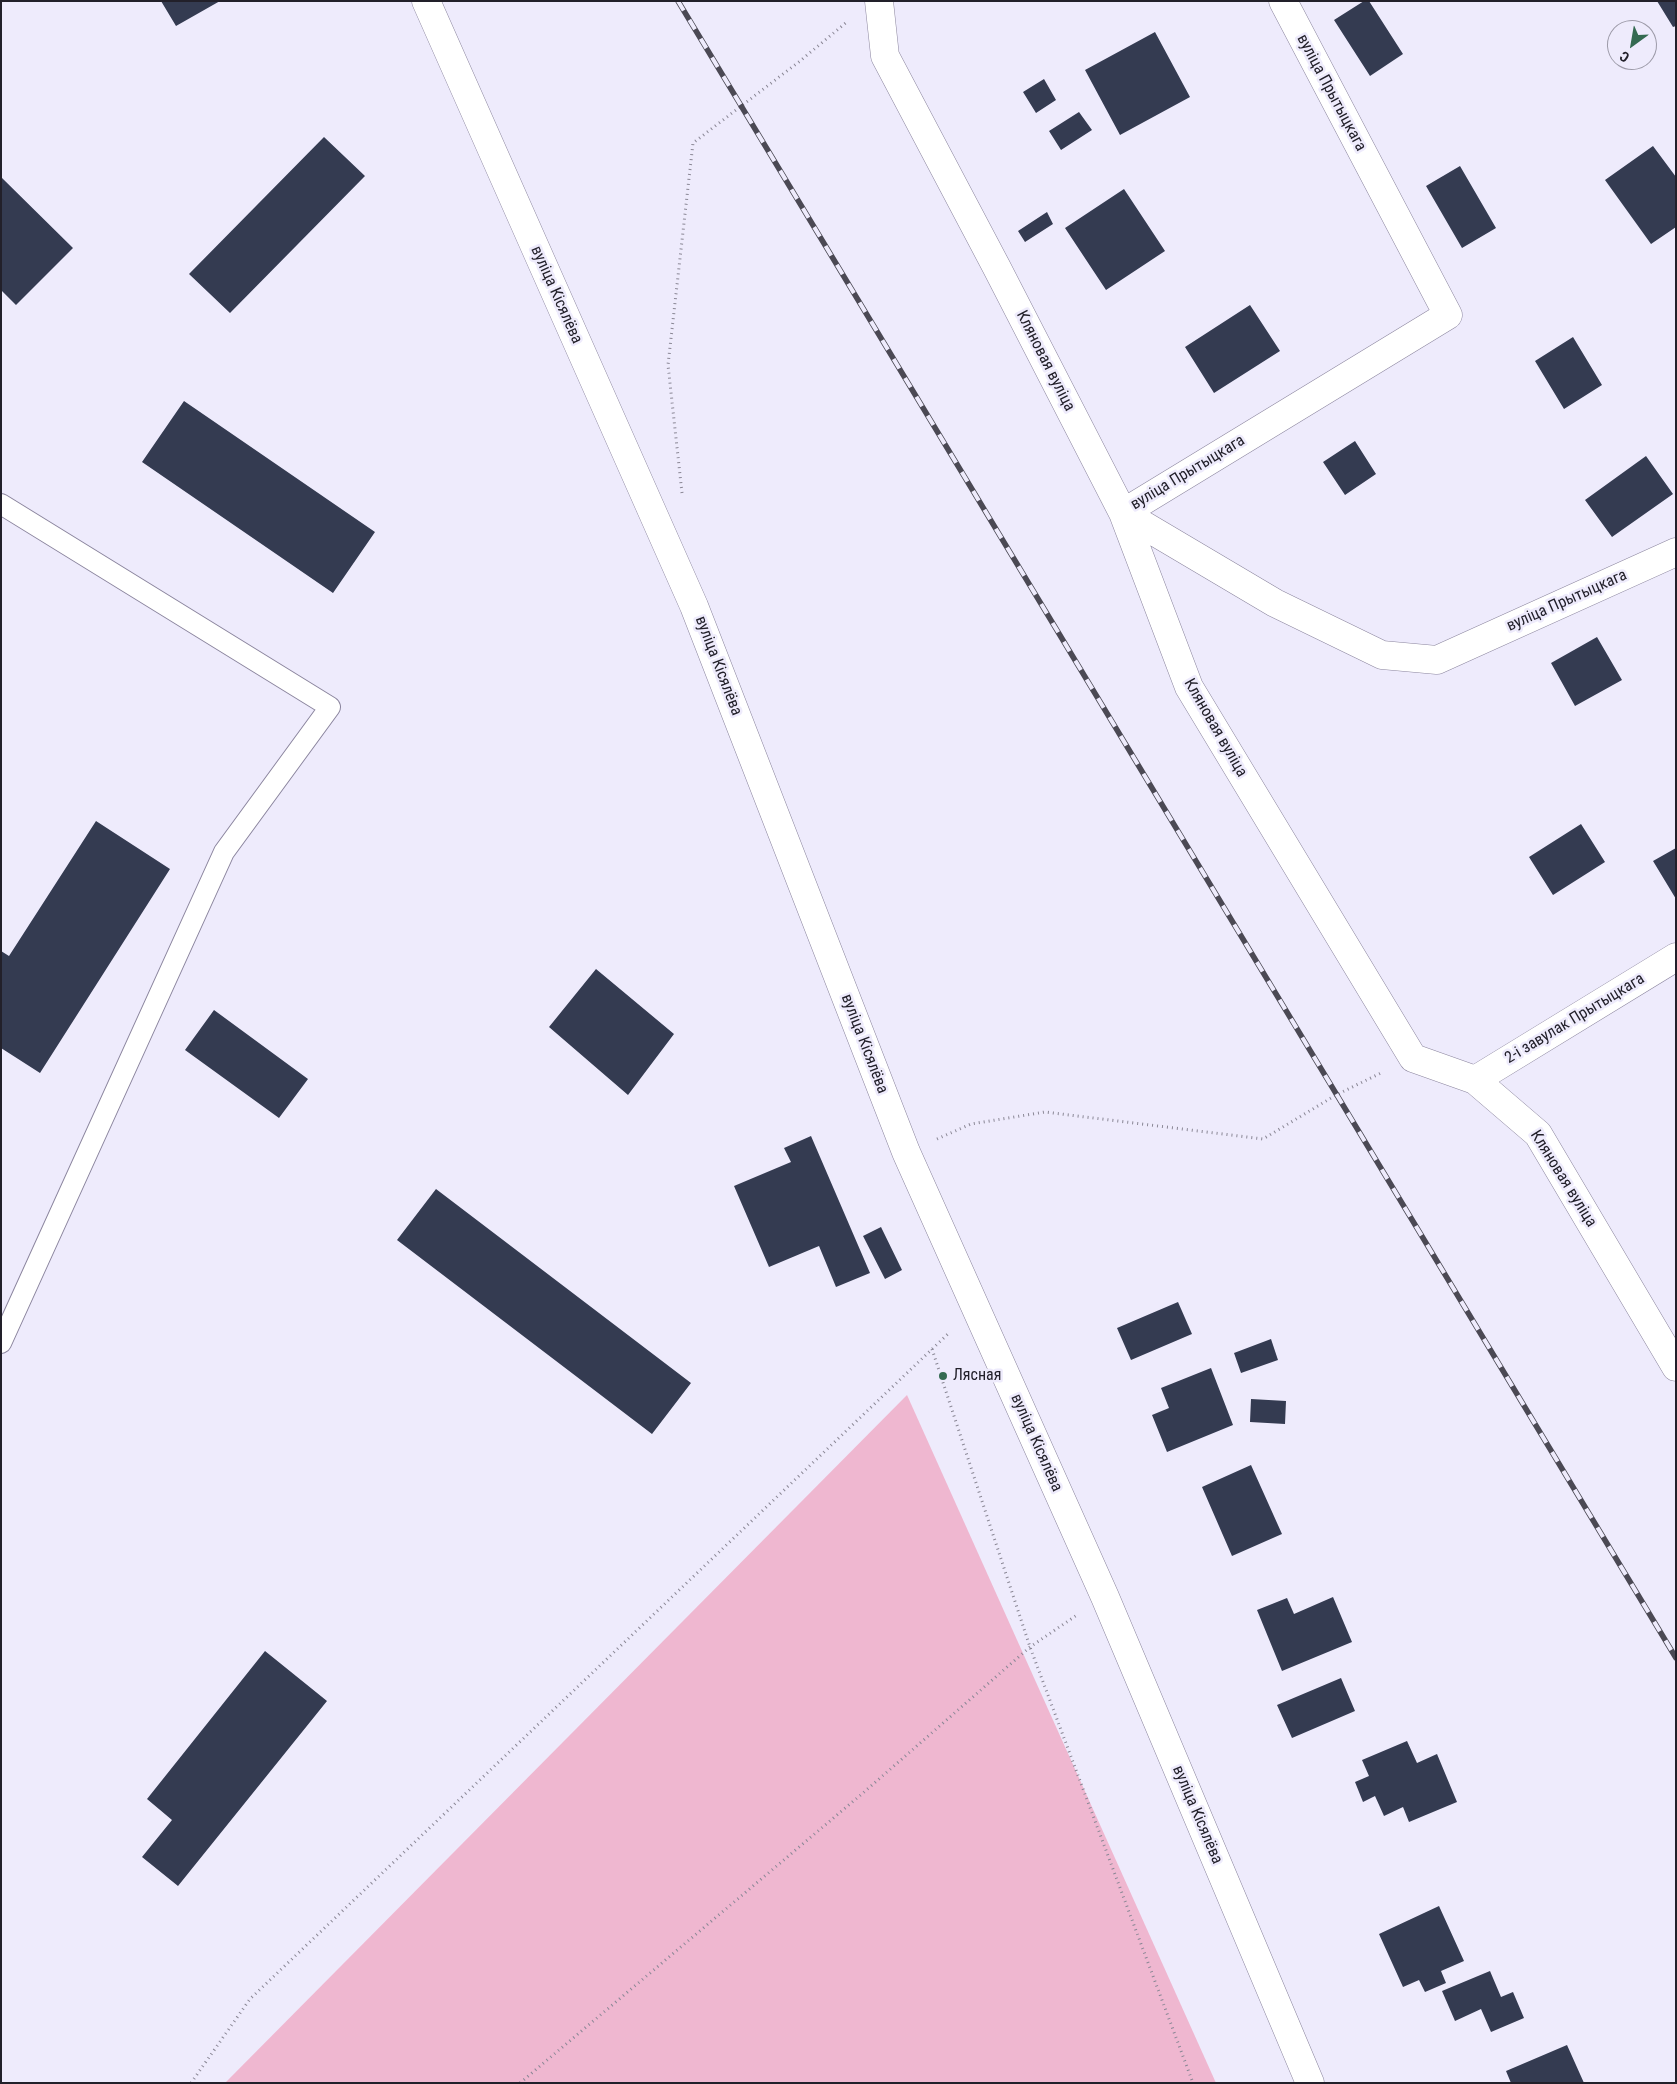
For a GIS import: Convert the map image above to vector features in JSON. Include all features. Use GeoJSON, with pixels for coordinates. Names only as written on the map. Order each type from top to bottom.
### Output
{"type":"FeatureCollection","features":[{"type":"Feature","properties":{"kind":"street","name":"вуліца Кісялёва"},"geometry":{"type":"LineString","coordinates":[[426,1],[694,606],[906,1152],[1105,1597],[1310,2083]]}},
{"type":"Feature","properties":{"kind":"street","name":"Кляновая вуліца"},"geometry":{"type":"LineString","coordinates":[[879,1],[885,56],[1123,513],[1189,687],[1413,1058],[1475,1080],[1538,1134],[1676,1367]]}},
{"type":"Feature","properties":{"kind":"street","name":"вуліца Прытыцкага"},"geometry":{"type":"LineString","coordinates":[[1283,1],[1448,315],[1123,513],[1275,603],[1382,656],[1437,660],[1676,552]]}},
{"type":"Feature","properties":{"kind":"street","name":"2-і завулак Прытыцкага"},"geometry":{"type":"LineString","coordinates":[[1475,1080],[1676,957]]}},
{"type":"Feature","properties":{"kind":"lane"},"geometry":{"type":"LineString","coordinates":[[1,504],[330,707],[224,852],[1,1343]]}},
{"type":"Feature","properties":{"kind":"path"},"geometry":{"type":"LineString","coordinates":[[683,500],[668,365],[693,142],[800,61],[850,19]]}},
{"type":"Feature","properties":{"kind":"path"},"geometry":{"type":"LineString","coordinates":[[906,1152],[971,1124],[1045,1112],[1263,1138],[1336,1095],[1413,1058]]}},
{"type":"Feature","properties":{"kind":"path"},"geometry":{"type":"LineString","coordinates":[[191,2083],[250,1999],[976,1307]]}},
{"type":"Feature","properties":{"kind":"path"},"geometry":{"type":"LineString","coordinates":[[932,1349],[1030,1646],[1193,2083]]}},
{"type":"Feature","properties":{"kind":"path"},"geometry":{"type":"LineString","coordinates":[[520,2083],[863,1794],[1030,1646],[1105,1597]]}},
{"type":"Feature","properties":{"kind":"shaded area"},"geometry":{"type":"Polygon","coordinates":[[[907,1395],[1216,2083],[225,2083],[907,1395]]]}},
{"type":"Feature","properties":{"kind":"building"},"geometry":{"type":"Polygon","coordinates":[[[161,1],[220,1],[176,26],[161,1]]]}},
{"type":"Feature","properties":{"kind":"building"},"geometry":{"type":"Polygon","coordinates":[[[1364,1],[1369,1],[1403,54],[1370,76],[1334,20],[1364,1]]]}},
{"type":"Feature","properties":{"kind":"building"},"geometry":{"type":"Polygon","coordinates":[[[1657,1],[1676,1],[1676,26],[1673,27],[1657,1]]]}},
{"type":"Feature","properties":{"kind":"building"},"geometry":{"type":"Polygon","coordinates":[[[1155,32],[1190,97],[1120,135],[1085,70],[1155,32]]]}},
{"type":"Feature","properties":{"kind":"building"},"geometry":{"type":"Polygon","coordinates":[[[1044,79],[1056,100],[1036,113],[1023,92],[1044,79]]]}},
{"type":"Feature","properties":{"kind":"building"},"geometry":{"type":"Polygon","coordinates":[[[1079,112],[1092,130],[1061,150],[1049,131],[1079,112]]]}},
{"type":"Feature","properties":{"kind":"building"},"geometry":{"type":"Polygon","coordinates":[[[324,137],[365,176],[230,313],[189,274],[324,137]]]}},
{"type":"Feature","properties":{"kind":"building"},"geometry":{"type":"Polygon","coordinates":[[[1653,146],[1676,177],[1676,227],[1651,244],[1605,180],[1653,146]]]}},
{"type":"Feature","properties":{"kind":"building"},"geometry":{"type":"Polygon","coordinates":[[[1460,166],[1496,228],[1462,248],[1426,186],[1460,166]]]}},
{"type":"Feature","properties":{"kind":"building"},"geometry":{"type":"Polygon","coordinates":[[[1,177],[73,248],[16,305],[1,290],[1,177]]]}},
{"type":"Feature","properties":{"kind":"building"},"geometry":{"type":"Polygon","coordinates":[[[1124,189],[1165,251],[1106,290],[1065,228],[1124,189]]]}},
{"type":"Feature","properties":{"kind":"building"},"geometry":{"type":"Polygon","coordinates":[[[1047,212],[1053,224],[1025,242],[1018,231],[1047,212]]]}},
{"type":"Feature","properties":{"kind":"building"},"geometry":{"type":"Polygon","coordinates":[[[1250,305],[1280,351],[1214,393],[1185,347],[1250,305]]]}},
{"type":"Feature","properties":{"kind":"building"},"geometry":{"type":"Polygon","coordinates":[[[1573,337],[1602,385],[1564,409],[1535,361],[1573,337]]]}},
{"type":"Feature","properties":{"kind":"building"},"geometry":{"type":"Polygon","coordinates":[[[184,401],[375,532],[333,593],[142,462],[184,401]]]}},
{"type":"Feature","properties":{"kind":"building"},"geometry":{"type":"Polygon","coordinates":[[[1355,441],[1376,474],[1345,495],[1323,462],[1355,441]]]}},
{"type":"Feature","properties":{"kind":"building"},"geometry":{"type":"Polygon","coordinates":[[[1646,456],[1673,494],[1612,537],[1585,500],[1646,456]]]}},
{"type":"Feature","properties":{"kind":"building"},"geometry":{"type":"Polygon","coordinates":[[[1597,637],[1622,680],[1575,706],[1551,663],[1597,637]]]}},
{"type":"Feature","properties":{"kind":"building"},"geometry":{"type":"Polygon","coordinates":[[[96,821],[170,869],[40,1073],[1,1048],[1,951],[9,956],[96,821]]]}},
{"type":"Feature","properties":{"kind":"building"},"geometry":{"type":"Polygon","coordinates":[[[1581,824],[1605,862],[1553,895],[1529,857],[1581,824]]]}},
{"type":"Feature","properties":{"kind":"building"},"geometry":{"type":"Polygon","coordinates":[[[1676,848],[1676,899],[1653,861],[1676,848]]]}},
{"type":"Feature","properties":{"kind":"building"},"geometry":{"type":"Polygon","coordinates":[[[596,969],[674,1034],[628,1095],[549,1027],[596,969]]]}},
{"type":"Feature","properties":{"kind":"building"},"geometry":{"type":"Polygon","coordinates":[[[214,1010],[308,1079],[279,1118],[185,1050],[214,1010]]]}},
{"type":"Feature","properties":{"kind":"building"},"geometry":{"type":"Polygon","coordinates":[[[811,1136],[870,1273],[836,1287],[819,1246],[769,1267],[734,1186],[791,1162],[784,1148],[811,1136]]]}},
{"type":"Feature","properties":{"kind":"building"},"geometry":{"type":"Polygon","coordinates":[[[436,1189],[691,1383],[652,1434],[397,1240],[436,1189]]]}},
{"type":"Feature","properties":{"kind":"building"},"geometry":{"type":"Polygon","coordinates":[[[881,1227],[902,1270],[885,1279],[863,1236],[881,1227]]]}},
{"type":"Feature","properties":{"kind":"building"},"geometry":{"type":"Polygon","coordinates":[[[1178,1302],[1192,1334],[1131,1360],[1117,1328],[1178,1302]]]}},
{"type":"Feature","properties":{"kind":"building"},"geometry":{"type":"Polygon","coordinates":[[[1271,1339],[1278,1360],[1241,1373],[1234,1353],[1271,1339]]]}},
{"type":"Feature","properties":{"kind":"building"},"geometry":{"type":"Polygon","coordinates":[[[1211,1368],[1233,1425],[1167,1452],[1152,1415],[1169,1408],[1161,1388],[1211,1368]]]}},
{"type":"Feature","properties":{"kind":"building"},"geometry":{"type":"Polygon","coordinates":[[[1251,1399],[1286,1401],[1285,1424],[1250,1422],[1251,1399]]]}},
{"type":"Feature","properties":{"kind":"building"},"geometry":{"type":"Polygon","coordinates":[[[1251,1465],[1282,1534],[1232,1556],[1202,1487],[1251,1465]]]}},
{"type":"Feature","properties":{"kind":"building"},"geometry":{"type":"Polygon","coordinates":[[[1333,1597],[1352,1642],[1282,1671],[1257,1610],[1287,1598],[1294,1614],[1333,1597]]]}},
{"type":"Feature","properties":{"kind":"building"},"geometry":{"type":"Polygon","coordinates":[[[265,1651],[327,1701],[178,1886],[142,1857],[172,1820],[147,1799],[265,1651]]]}},
{"type":"Feature","properties":{"kind":"building"},"geometry":{"type":"Polygon","coordinates":[[[1341,1678],[1355,1711],[1292,1738],[1277,1705],[1341,1678]]]}},
{"type":"Feature","properties":{"kind":"building"},"geometry":{"type":"Polygon","coordinates":[[[1407,1741],[1417,1763],[1437,1754],[1457,1802],[1409,1822],[1403,1807],[1384,1816],[1375,1796],[1363,1802],[1355,1782],[1369,1776],[1362,1760],[1407,1741]]]}},
{"type":"Feature","properties":{"kind":"building"},"geometry":{"type":"Polygon","coordinates":[[[1439,1906],[1464,1961],[1441,1971],[1446,1983],[1425,1992],[1419,1980],[1403,1987],[1379,1934],[1439,1906]]]}},
{"type":"Feature","properties":{"kind":"building"},"geometry":{"type":"Polygon","coordinates":[[[1490,1971],[1501,1997],[1513,1992],[1524,2018],[1491,2032],[1481,2009],[1455,2021],[1442,1991],[1490,1971]]]}},
{"type":"Feature","properties":{"kind":"building"},"geometry":{"type":"Polygon","coordinates":[[[1567,2045],[1584,2083],[1511,2083],[1506,2071],[1567,2045]]]}},
{"type":"Feature","properties":{"kind":"railway"},"geometry":{"type":"LineString","coordinates":[[678,1],[1676,1658]]}},
{"type":"Feature","properties":{"kind":"place","name":"Лясная"},"geometry":{"type":"Point","coordinates":[943,1376]}}]}
